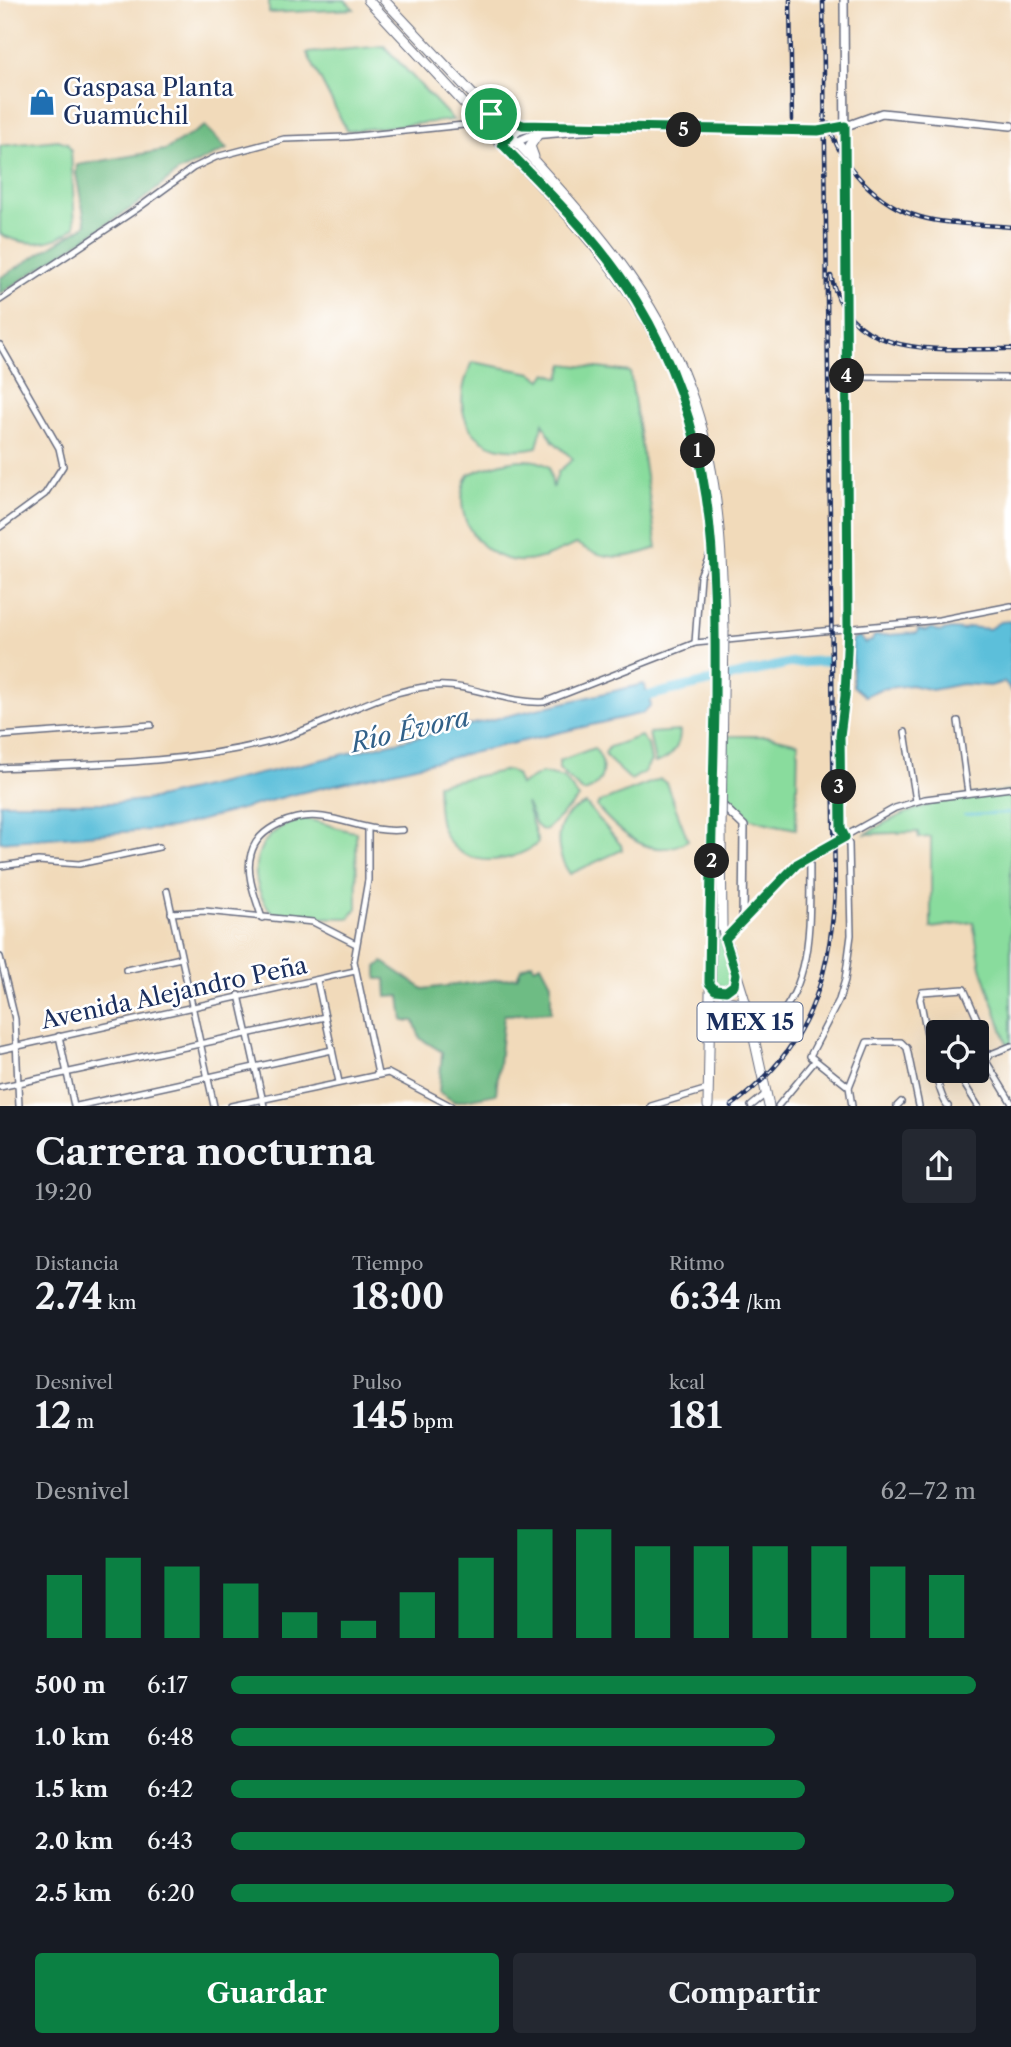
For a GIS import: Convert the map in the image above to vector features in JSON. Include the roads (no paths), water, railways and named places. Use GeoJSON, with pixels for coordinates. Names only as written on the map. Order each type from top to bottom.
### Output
{"type":"FeatureCollection","features":[{"type":"Feature","properties":{"kind":"main road","name":"MEX 15"},"geometry":{"type":"LineString","coordinates":[[368,0],[608,260],[656,336],[680,392],[695,437],[708,494],[720,630],[717,830],[710,931],[708,1105]]}},
{"type":"Feature","properties":{"kind":"main road","name":"MEX 15"},"geometry":{"type":"LineString","coordinates":[[384,0],[600,234],[633,278],[657,319],[688,387],[706,447],[716,500],[721,804],[717,830],[721,920],[748,1011],[769,1105]]}},
{"type":"Feature","properties":{"kind":"main road"},"geometry":{"type":"LineString","coordinates":[[491,114],[537,130],[530,146],[540,168]]}},
{"type":"Feature","properties":{"kind":"main road"},"geometry":{"type":"LineString","coordinates":[[709,983],[715,990],[726,991],[734,985],[736,974]]}},
{"type":"Feature","properties":{"kind":"main road"},"geometry":{"type":"LineString","coordinates":[[709,1012],[722,1002],[732,1000],[741,1003],[748,1011]]}},
{"type":"Feature","properties":{"kind":"street"},"geometry":{"type":"LineString","coordinates":[[778,1105],[813,1058],[839,1000],[848,962],[852,894],[849,844],[841,829],[839,771],[848,628],[844,0]]}},
{"type":"Feature","properties":{"kind":"street"},"geometry":{"type":"LineString","coordinates":[[504,146],[513,138],[537,130],[818,131],[845,126],[882,113],[1011,127]]}},
{"type":"Feature","properties":{"kind":"street"},"geometry":{"type":"LineString","coordinates":[[0,300],[137,209],[193,168],[216,157],[285,139],[347,137],[483,123]]}},
{"type":"Feature","properties":{"kind":"street"},"geometry":{"type":"LineString","coordinates":[[0,345],[59,448],[63,466],[45,494],[0,527]]}},
{"type":"Feature","properties":{"kind":"street"},"geometry":{"type":"LineString","coordinates":[[847,377],[1011,378]]}},
{"type":"Feature","properties":{"kind":"street"},"geometry":{"type":"LineString","coordinates":[[695,643],[700,576],[714,546]]}},
{"type":"Feature","properties":{"kind":"street"},"geometry":{"type":"LineString","coordinates":[[0,768],[146,762],[224,751],[288,736],[390,697],[435,685],[522,702],[544,702],[695,643],[841,632],[848,628],[939,620],[1011,606]]}},
{"type":"Feature","properties":{"kind":"street"},"geometry":{"type":"LineString","coordinates":[[958,721],[968,793]]}},
{"type":"Feature","properties":{"kind":"street"},"geometry":{"type":"LineString","coordinates":[[0,736],[151,725]]}},
{"type":"Feature","properties":{"kind":"street"},"geometry":{"type":"LineString","coordinates":[[905,732],[916,801]]}},
{"type":"Feature","properties":{"kind":"street"},"geometry":{"type":"LineString","coordinates":[[725,939],[792,869],[810,855],[895,808],[916,801],[1011,788]]}},
{"type":"Feature","properties":{"kind":"street"},"geometry":{"type":"LineString","coordinates":[[721,804],[744,826],[743,922]]}},
{"type":"Feature","properties":{"kind":"street"},"geometry":{"type":"LineString","coordinates":[[262,918],[252,883],[250,861],[253,848],[268,831],[284,822],[306,816],[326,817],[368,830],[403,830]]}},
{"type":"Feature","properties":{"kind":"street"},"geometry":{"type":"LineString","coordinates":[[368,830],[368,880],[356,944],[355,971],[378,1073]]}},
{"type":"Feature","properties":{"kind":"street"},"geometry":{"type":"LineString","coordinates":[[0,866],[38,861],[79,864],[159,847]]}},
{"type":"Feature","properties":{"kind":"street"},"geometry":{"type":"LineString","coordinates":[[755,1041],[783,1016],[804,969],[808,947],[810,855]]}},
{"type":"Feature","properties":{"kind":"street"},"geometry":{"type":"LineString","coordinates":[[167,891],[214,1105]]}},
{"type":"Feature","properties":{"kind":"street"},"geometry":{"type":"LineString","coordinates":[[172,913],[205,911],[319,923],[356,944]]}},
{"type":"Feature","properties":{"kind":"street"},"geometry":{"type":"LineString","coordinates":[[0,957],[11,997],[18,1045],[19,1105]]}},
{"type":"Feature","properties":{"kind":"street"},"geometry":{"type":"LineString","coordinates":[[126,971],[181,958]]}},
{"type":"Feature","properties":{"kind":"street","name":"Avenida Alejandro Peña"},"geometry":{"type":"LineString","coordinates":[[0,1049],[355,971]]}},
{"type":"Feature","properties":{"kind":"street"},"geometry":{"type":"LineString","coordinates":[[317,980],[339,1082]]}},
{"type":"Feature","properties":{"kind":"street"},"geometry":{"type":"LineString","coordinates":[[926,1020],[920,999],[925,991],[965,990],[978,1020]]}},
{"type":"Feature","properties":{"kind":"street"},"geometry":{"type":"LineString","coordinates":[[239,995],[263,1102]]}},
{"type":"Feature","properties":{"kind":"street"},"geometry":{"type":"LineString","coordinates":[[0,1087],[325,1017]]}},
{"type":"Feature","properties":{"kind":"street"},"geometry":{"type":"LineString","coordinates":[[59,1036],[76,1105],[332,1050]]}},
{"type":"Feature","properties":{"kind":"street"},"geometry":{"type":"LineString","coordinates":[[852,1105],[849,1087],[867,1042],[903,1044],[908,1051],[919,1105]]}},
{"type":"Feature","properties":{"kind":"street"},"geometry":{"type":"LineString","coordinates":[[1011,1046],[991,1054],[986,1061],[1011,1102]]}},
{"type":"Feature","properties":{"kind":"street"},"geometry":{"type":"LineString","coordinates":[[813,1058],[849,1087]]}},
{"type":"Feature","properties":{"kind":"street"},"geometry":{"type":"LineString","coordinates":[[231,1105],[263,1102],[339,1082],[388,1073],[448,1105]]}},
{"type":"Feature","properties":{"kind":"street"},"geometry":{"type":"LineString","coordinates":[[940,1083],[942,1097],[948,1105]]}},
{"type":"Feature","properties":{"kind":"street"},"geometry":{"type":"LineString","coordinates":[[964,1083],[978,1105]]}},
{"type":"Feature","properties":{"kind":"street"},"geometry":{"type":"LineString","coordinates":[[651,1105],[708,1089]]}},
{"type":"Feature","properties":{"kind":"street"},"geometry":{"type":"LineString","coordinates":[[751,1105],[767,1093]]}},
{"type":"Feature","properties":{"kind":"water"},"geometry":{"type":"Polygon","coordinates":[[[1011,621],[1011,691],[1004,682],[990,686],[962,684],[932,690],[911,685],[880,689],[865,696],[853,686],[852,640],[859,636],[865,643],[872,641],[874,636],[917,633],[918,629],[925,631],[932,628],[939,632],[969,627],[989,629],[1000,622],[1011,621]]]}},
{"type":"Feature","properties":{"kind":"water","name":"Río Évora"},"geometry":{"type":"Polygon","coordinates":[[[644,684],[651,705],[643,713],[291,795],[173,828],[0,842],[0,803],[115,803],[153,799],[644,684]]]}},
{"type":"Feature","properties":{"kind":"waterway","name":"Río Évora"},"geometry":{"type":"LineString","coordinates":[[638,698],[790,663],[826,661]]}},
{"type":"Feature","properties":{"kind":"waterway"},"geometry":{"type":"LineString","coordinates":[[964,815],[1011,813]]}},
{"type":"Feature","properties":{"kind":"railway"},"geometry":{"type":"LineString","coordinates":[[790,0],[792,120]]}},
{"type":"Feature","properties":{"kind":"railway"},"geometry":{"type":"LineString","coordinates":[[731,1106],[779,1062],[810,1011],[827,954],[835,891],[823,0]]}},
{"type":"Feature","properties":{"kind":"railway"},"geometry":{"type":"LineString","coordinates":[[829,124],[834,139],[851,168],[875,193],[889,203],[931,220],[1011,227]]}},
{"type":"Feature","properties":{"kind":"railway"},"geometry":{"type":"LineString","coordinates":[[831,276],[841,304],[858,324],[878,337],[903,345],[929,348],[1011,349]]}},
{"type":"Feature","properties":{"kind":"place","name":"Gaspasa Planta Guamúchil"},"geometry":{"type":"Point","coordinates":[42,102]}}]}
